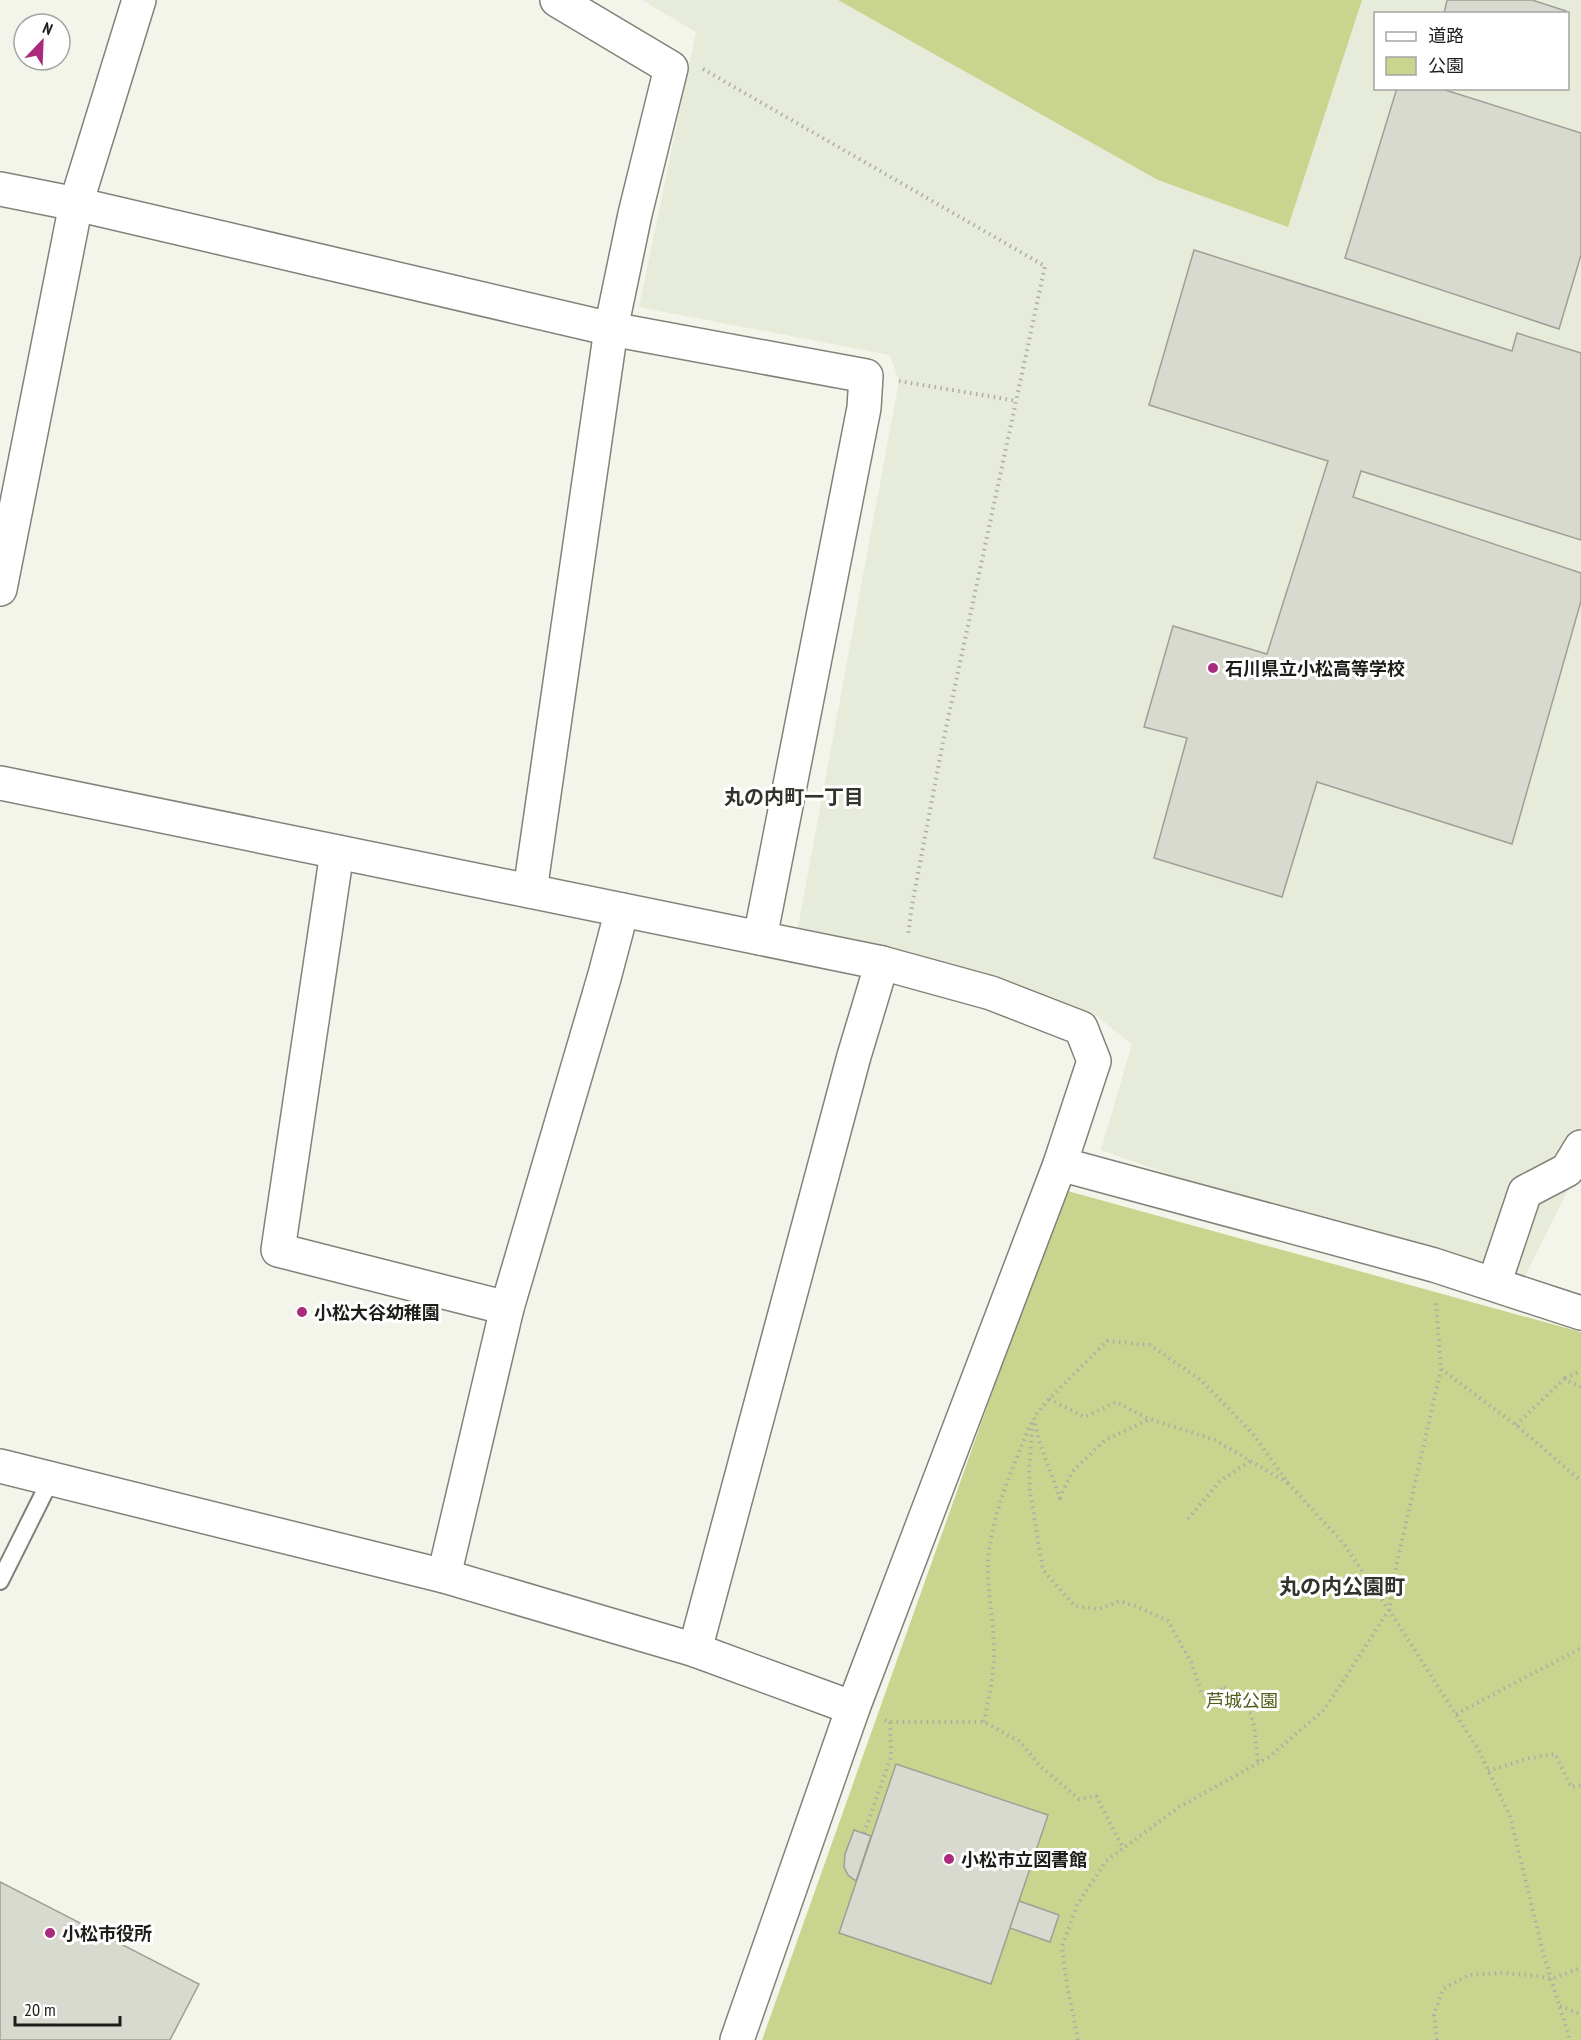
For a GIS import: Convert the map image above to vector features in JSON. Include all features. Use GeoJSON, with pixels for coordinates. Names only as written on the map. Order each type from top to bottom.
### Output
{"type":"FeatureCollection","features":[{"type":"Feature","properties":{"kind":"street"},"geometry":{"type":"LineString","coordinates":[[0,589],[76,204],[139,0]]}},
{"type":"Feature","properties":{"kind":"street"},"geometry":{"type":"LineString","coordinates":[[530,891],[611,329],[634,214],[671,68],[557,0]]}},
{"type":"Feature","properties":{"kind":"street"},"geometry":{"type":"LineString","coordinates":[[0,189],[76,204],[611,329],[866,376],[864,408],[760,938]]}},
{"type":"Feature","properties":{"kind":"street"},"geometry":{"type":"LineString","coordinates":[[0,783],[893,966],[991,993],[1081,1028],[1094,1061],[1060,1164],[853,1708],[737,2040]]}},
{"type":"Feature","properties":{"kind":"street"},"geometry":{"type":"LineString","coordinates":[[337,852],[278,1250],[507,1308]]}},
{"type":"Feature","properties":{"kind":"street"},"geometry":{"type":"LineString","coordinates":[[444,1576],[507,1308],[622,910]]}},
{"type":"Feature","properties":{"kind":"street"},"geometry":{"type":"LineString","coordinates":[[695,1650],[854,1056],[893,966]]}},
{"type":"Feature","properties":{"kind":"street"},"geometry":{"type":"LineString","coordinates":[[1494,1284],[1525,1192],[1567,1170],[1581,1147]]}},
{"type":"Feature","properties":{"kind":"street"},"geometry":{"type":"LineString","coordinates":[[1060,1164],[1434,1265],[1581,1313]]}},
{"type":"Feature","properties":{"kind":"street"},"geometry":{"type":"LineString","coordinates":[[0,1466],[444,1576],[695,1650],[853,1708]]}},
{"type":"Feature","properties":{"kind":"lane"},"geometry":{"type":"LineString","coordinates":[[0,1581],[51,1479]]}},
{"type":"Feature","properties":{"kind":"path"},"geometry":{"type":"LineString","coordinates":[[671,68],[695,64],[1045,266],[943,742],[912,905],[893,966]]}},
{"type":"Feature","properties":{"kind":"path"},"geometry":{"type":"LineString","coordinates":[[866,376],[1017,401]]}},
{"type":"Feature","properties":{"kind":"path"},"geometry":{"type":"LineString","coordinates":[[1078,2040],[1062,1947],[1077,1905],[1106,1861],[1179,1808],[1269,1757],[1324,1710],[1389,1610],[1396,1566],[1441,1369],[1434,1265]]}},
{"type":"Feature","properties":{"kind":"path"},"geometry":{"type":"LineString","coordinates":[[984,1722],[992,1678],[994,1647],[987,1571],[990,1544],[1007,1482],[1034,1417],[1107,1341],[1150,1345],[1202,1381],[1252,1434],[1288,1483],[1344,1544],[1478,1749],[1510,1816],[1544,1956],[1570,2040]]}},
{"type":"Feature","properties":{"kind":"path"},"geometry":{"type":"LineString","coordinates":[[1441,1369],[1516,1425],[1581,1481]]}},
{"type":"Feature","properties":{"kind":"path"},"geometry":{"type":"LineString","coordinates":[[1516,1425],[1564,1378],[1581,1371]]}},
{"type":"Feature","properties":{"kind":"path"},"geometry":{"type":"LineString","coordinates":[[1564,1378],[1581,1387]]}},
{"type":"Feature","properties":{"kind":"path"},"geometry":{"type":"LineString","coordinates":[[1049,1399],[1085,1416],[1116,1402],[1150,1419],[1215,1440],[1288,1483]]}},
{"type":"Feature","properties":{"kind":"path"},"geometry":{"type":"LineString","coordinates":[[1034,1417],[1029,1468],[1030,1492],[1043,1570],[1075,1606],[1099,1609],[1119,1601],[1168,1621],[1191,1662],[1201,1691],[1208,1701],[1224,1686],[1251,1714],[1258,1763]]}},
{"type":"Feature","properties":{"kind":"path"},"geometry":{"type":"LineString","coordinates":[[1034,1417],[1039,1441],[1060,1498],[1072,1472],[1105,1440],[1150,1419]]}},
{"type":"Feature","properties":{"kind":"path"},"geometry":{"type":"LineString","coordinates":[[1188,1519],[1220,1481],[1250,1461]]}},
{"type":"Feature","properties":{"kind":"path"},"geometry":{"type":"LineString","coordinates":[[1456,1714],[1581,1648]]}},
{"type":"Feature","properties":{"kind":"path"},"geometry":{"type":"LineString","coordinates":[[853,1708],[890,1722],[984,1722],[1018,1741],[1041,1767],[1079,1799],[1096,1796],[1123,1848]]}},
{"type":"Feature","properties":{"kind":"path"},"geometry":{"type":"LineString","coordinates":[[864,1833],[891,1757],[890,1722]]}},
{"type":"Feature","properties":{"kind":"path"},"geometry":{"type":"LineString","coordinates":[[1488,1771],[1526,1759],[1555,1754],[1571,1787],[1581,1785]]}},
{"type":"Feature","properties":{"kind":"path"},"geometry":{"type":"LineString","coordinates":[[1437,2040],[1434,2015],[1443,1989],[1469,1975],[1502,1973],[1551,1979],[1581,1968]]}},
{"type":"Feature","properties":{"kind":"path"},"geometry":{"type":"LineString","coordinates":[[1560,2006],[1581,2014]]}},
{"type":"Feature","properties":{"kind":"shaded area","name":"石川県立小松高等学校"},"geometry":{"type":"Polygon","coordinates":[[[642,0],[1581,0],[1581,1164],[1514,1298],[1101,1150],[1132,1044],[1094,1014],[793,954],[899,381],[890,355],[639,307],[696,32],[642,0]]]}},
{"type":"Feature","properties":{"kind":"green space"},"geometry":{"type":"Polygon","coordinates":[[[838,0],[1362,0],[1288,227],[1158,180],[838,0]]]}},
{"type":"Feature","properties":{"kind":"green space","name":"芦城公園"},"geometry":{"type":"Polygon","coordinates":[[[1064,1190],[1581,1332],[1581,2040],[762,2040],[1064,1190]]]}},
{"type":"Feature","properties":{"kind":"building"},"geometry":{"type":"Polygon","coordinates":[[[1447,0],[1532,0],[1566,11],[1566,12],[1444,12],[1447,0]]]}},
{"type":"Feature","properties":{"kind":"building"},"geometry":{"type":"Polygon","coordinates":[[[1396,90],[1445,90],[1581,133],[1581,255],[1559,329],[1345,258],[1396,90]]]}},
{"type":"Feature","properties":{"kind":"building"},"geometry":{"type":"Polygon","coordinates":[[[1194,250],[1512,351],[1517,333],[1581,353],[1581,540],[1361,471],[1353,497],[1581,573],[1581,601],[1512,844],[1317,782],[1282,897],[1154,858],[1187,738],[1144,727],[1173,626],[1267,654],[1328,461],[1149,405],[1194,250]]]}},
{"type":"Feature","properties":{"kind":"building","name":"小松市立図書館"},"geometry":{"type":"Polygon","coordinates":[[[896,1764],[1048,1815],[991,1984],[839,1933],[896,1764]]]}},
{"type":"Feature","properties":{"kind":"building"},"geometry":{"type":"Polygon","coordinates":[[[854,1830],[871,1836],[856,1881],[848,1875],[844,1867],[845,1854],[854,1830]]]}},
{"type":"Feature","properties":{"kind":"building","name":"小松市役所"},"geometry":{"type":"Polygon","coordinates":[[[0,1882],[199,1984],[170,2040],[0,2040],[0,1882]]]}},
{"type":"Feature","properties":{"kind":"building"},"geometry":{"type":"Polygon","coordinates":[[[1019,1901],[1059,1915],[1050,1942],[1010,1928],[1019,1901]]]}},
{"type":"Feature","properties":{"kind":"place","name":"石川県立小松高等学校"},"geometry":{"type":"Point","coordinates":[1213,668]}},
{"type":"Feature","properties":{"kind":"place","name":"小松大谷幼稚園"},"geometry":{"type":"Point","coordinates":[302,1312]}},
{"type":"Feature","properties":{"kind":"place","name":"小松市立図書館"},"geometry":{"type":"Point","coordinates":[949,1859]}},
{"type":"Feature","properties":{"kind":"place","name":"小松市役所"},"geometry":{"type":"Point","coordinates":[50,1933]}},
{"type":"Feature","properties":{"kind":"district","name":"丸の内町一丁目"},"geometry":{"type":"Point","coordinates":[794,797]}},
{"type":"Feature","properties":{"kind":"district","name":"丸の内公園町"},"geometry":{"type":"Point","coordinates":[1342,1586]}}]}
